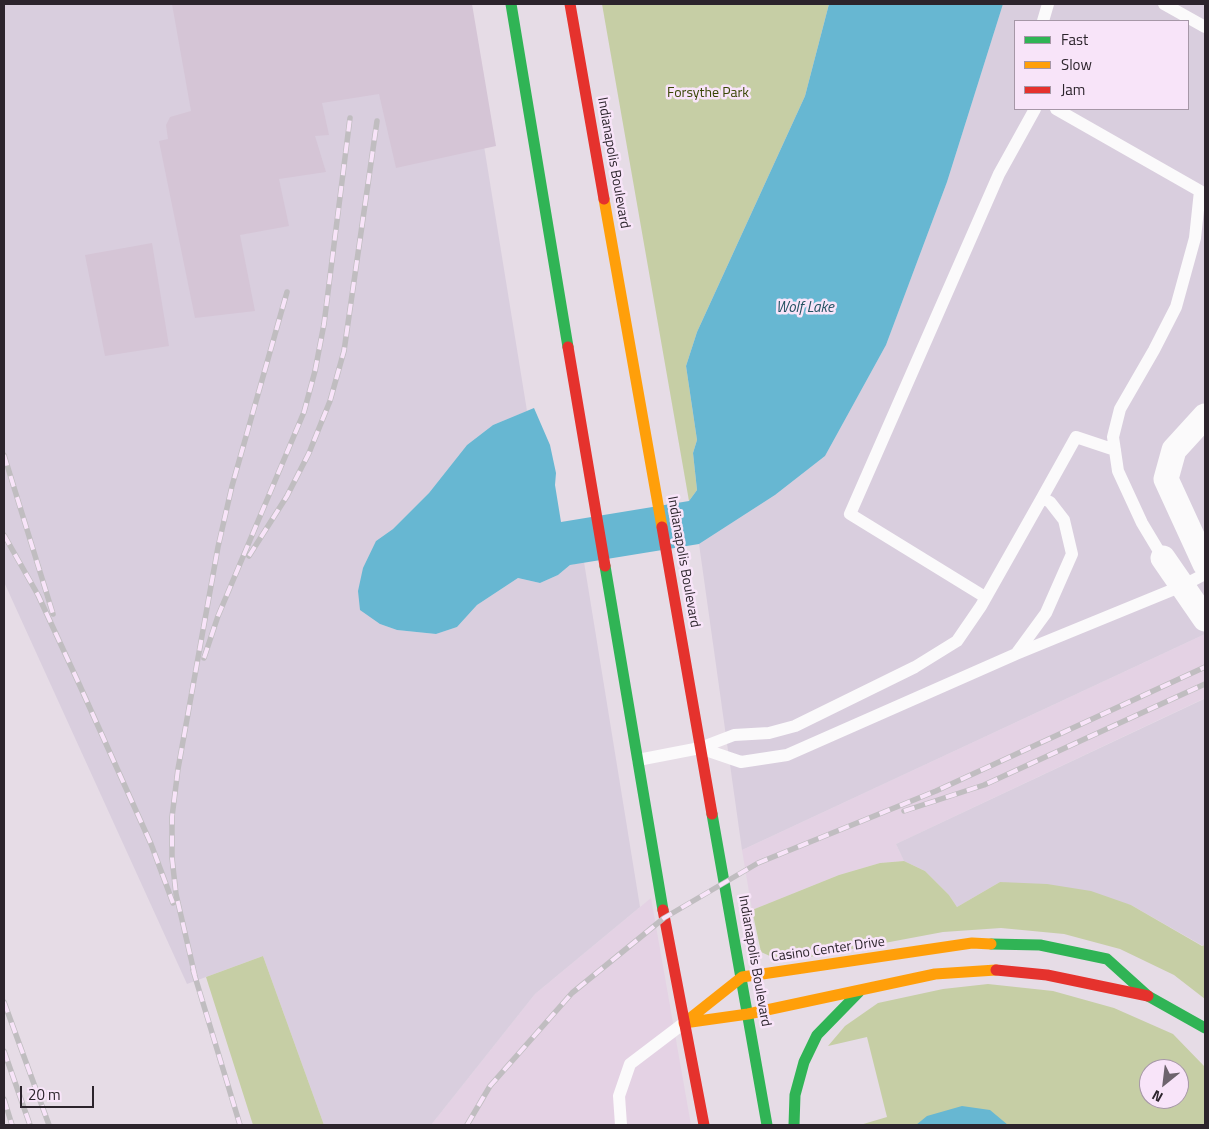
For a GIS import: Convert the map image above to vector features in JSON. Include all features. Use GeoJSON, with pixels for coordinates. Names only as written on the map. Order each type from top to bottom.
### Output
{"type":"FeatureCollection","features":[{"type":"Feature","properties":{"kind":"main road"},"geometry":{"type":"LineString","coordinates":[[511,4],[638,760],[684,1023],[704,1125]]}},
{"type":"Feature","properties":{"kind":"main road","name":"Indianapolis Boulevard"},"geometry":{"type":"LineString","coordinates":[[570,4],[768,1125]]}},
{"type":"Feature","properties":{"kind":"main road","name":"Casino Center Drive"},"geometry":{"type":"LineString","coordinates":[[742,977],[972,943],[1040,945],[1107,959],[1148,996],[1205,1028]]}},
{"type":"Feature","properties":{"kind":"main road","name":"Casino Center Drive"},"geometry":{"type":"LineString","coordinates":[[684,1023],[748,1014],[859,992],[885,983],[935,974],[998,970],[1047,974],[1097,987],[1148,996]]}},
{"type":"Feature","properties":{"kind":"main road"},"geometry":{"type":"LineString","coordinates":[[684,1023],[742,977]]}},
{"type":"Feature","properties":{"kind":"main road"},"geometry":{"type":"LineString","coordinates":[[794,1125],[795,1095],[804,1062],[817,1036],[859,992]]}},
{"type":"Feature","properties":{"kind":"street"},"geometry":{"type":"LineString","coordinates":[[1205,416],[1174,450],[1166,479],[1205,564]]}},
{"type":"Feature","properties":{"kind":"street"},"geometry":{"type":"LineString","coordinates":[[1163,558],[1205,619]]}},
{"type":"Feature","properties":{"kind":"lane"},"geometry":{"type":"LineString","coordinates":[[1043,20],[1048,4]]}},
{"type":"Feature","properties":{"kind":"lane"},"geometry":{"type":"LineString","coordinates":[[1164,4],[1205,28]]}},
{"type":"Feature","properties":{"kind":"lane"},"geometry":{"type":"LineString","coordinates":[[986,598],[850,514],[999,174],[1034,110]]}},
{"type":"Feature","properties":{"kind":"lane"},"geometry":{"type":"LineString","coordinates":[[1058,110],[1202,192],[1195,238],[1176,307],[1120,409],[1113,437],[1118,471],[1142,523],[1163,558]]}},
{"type":"Feature","properties":{"kind":"lane"},"geometry":{"type":"LineString","coordinates":[[638,760],[700,748],[734,735],[768,733],[795,726],[915,667],[957,641],[986,598],[1046,500],[1076,437],[1115,450]]}},
{"type":"Feature","properties":{"kind":"lane"},"geometry":{"type":"LineString","coordinates":[[1016,654],[1046,613],[1072,554],[1064,520],[1046,500]]}},
{"type":"Feature","properties":{"kind":"lane"},"geometry":{"type":"LineString","coordinates":[[700,748],[742,762],[787,755],[1016,654],[1182,586],[1205,574]]}},
{"type":"Feature","properties":{"kind":"lane"},"geometry":{"type":"LineString","coordinates":[[621,1125],[619,1096],[630,1064],[684,1023]]}},
{"type":"Feature","properties":{"kind":"shaded area"},"geometry":{"type":"Polygon","coordinates":[[[4,4],[461,4],[527,411],[493,425],[467,445],[429,493],[393,529],[376,541],[380,624],[397,630],[436,634],[457,627],[477,605],[518,578],[540,583],[558,575],[570,565],[584,562],[640,907],[535,994],[431,1125],[324,1125],[263,956],[187,984],[4,582],[4,4]]]}},
{"type":"Feature","properties":{"kind":"shaded area"},"geometry":{"type":"Polygon","coordinates":[[[1003,4],[1205,4],[1205,634],[742,850],[699,544],[775,495],[825,456],[886,345],[947,182],[1003,4]]]}},
{"type":"Feature","properties":{"kind":"shaded area"},"geometry":{"type":"Polygon","coordinates":[[[1205,634],[1205,698],[896,844],[904,861],[880,863],[839,875],[752,910],[742,850],[1205,634]]]}},
{"type":"Feature","properties":{"kind":"shaded area"},"geometry":{"type":"Polygon","coordinates":[[[1204,699],[1205,945],[1203,946],[1131,905],[1000,882],[957,907],[949,895],[925,871],[904,861],[896,844],[1204,699]]]}},
{"type":"Feature","properties":{"kind":"shaded area"},"geometry":{"type":"Polygon","coordinates":[[[651,898],[691,1125],[431,1125],[535,994],[651,898]]]}},
{"type":"Feature","properties":{"kind":"green space","name":"Forsythe Park"},"geometry":{"type":"Polygon","coordinates":[[[602,4],[829,4],[805,96],[697,332],[686,366],[697,440],[693,453],[697,490],[689,501],[602,4]]]}},
{"type":"Feature","properties":{"kind":"green space"},"geometry":{"type":"Polygon","coordinates":[[[904,861],[925,871],[949,895],[957,907],[1000,882],[1047,884],[1091,891],[1131,905],[1202,946],[1205,945],[1205,999],[1174,975],[1120,949],[1064,934],[1001,928],[943,932],[783,962],[761,952],[752,910],[839,875],[880,863],[904,861]]]}},
{"type":"Feature","properties":{"kind":"green space"},"geometry":{"type":"Polygon","coordinates":[[[263,956],[324,1125],[253,1125],[206,977],[263,956]]]}},
{"type":"Feature","properties":{"kind":"green space"},"geometry":{"type":"Polygon","coordinates":[[[988,984],[1053,991],[1114,1008],[1173,1034],[1205,1067],[1205,1125],[860,1125],[887,1117],[867,1037],[828,1046],[845,1026],[878,1003],[943,989],[988,984]]]}},
{"type":"Feature","properties":{"kind":"water","name":"Wolf Lake"},"geometry":{"type":"Polygon","coordinates":[[[829,4],[1003,4],[947,182],[886,345],[825,456],[775,495],[699,544],[570,565],[558,575],[540,583],[518,578],[477,605],[457,627],[436,634],[397,630],[380,624],[360,610],[358,591],[363,568],[376,541],[393,529],[429,493],[467,445],[493,425],[534,408],[550,445],[556,473],[555,485],[561,522],[689,501],[697,490],[693,453],[697,440],[686,366],[697,332],[805,96],[829,4]]]}},
{"type":"Feature","properties":{"kind":"water"},"geometry":{"type":"Polygon","coordinates":[[[962,1106],[990,1110],[1008,1125],[916,1125],[927,1116],[962,1106]]]}},
{"type":"Feature","properties":{"kind":"building"},"geometry":{"type":"Polygon","coordinates":[[[172,4],[472,4],[496,146],[396,168],[379,94],[322,103],[329,135],[315,136],[326,172],[279,179],[289,226],[240,235],[255,311],[195,318],[159,141],[168,139],[166,125],[170,117],[191,111],[172,4]]]}},
{"type":"Feature","properties":{"kind":"building"},"geometry":{"type":"Polygon","coordinates":[[[152,243],[169,346],[105,356],[85,255],[152,243]]]}},
{"type":"Feature","properties":{"kind":"railway"},"geometry":{"type":"LineString","coordinates":[[204,658],[218,616],[304,412],[315,371],[324,324],[350,118]]}},
{"type":"Feature","properties":{"kind":"railway"},"geometry":{"type":"LineString","coordinates":[[249,556],[287,496],[309,453],[330,401],[344,351],[377,121]]}},
{"type":"Feature","properties":{"kind":"railway"},"geometry":{"type":"LineString","coordinates":[[195,976],[176,894],[172,858],[172,817],[178,769],[218,547],[232,486],[287,292]]}},
{"type":"Feature","properties":{"kind":"railway"},"geometry":{"type":"LineString","coordinates":[[4,455],[53,614]]}},
{"type":"Feature","properties":{"kind":"railway"},"geometry":{"type":"LineString","coordinates":[[4,535],[38,595],[80,686],[151,844],[173,903]]}},
{"type":"Feature","properties":{"kind":"railway"},"geometry":{"type":"LineString","coordinates":[[467,1125],[490,1086],[572,993],[664,918],[758,863],[936,791],[1205,667]]}},
{"type":"Feature","properties":{"kind":"railway"},"geometry":{"type":"LineString","coordinates":[[904,811],[984,785],[1205,684]]}},
{"type":"Feature","properties":{"kind":"railway"},"geometry":{"type":"LineString","coordinates":[[193,970],[240,1125]]}},
{"type":"Feature","properties":{"kind":"railway"},"geometry":{"type":"LineString","coordinates":[[4,1002],[49,1125]]}},
{"type":"Feature","properties":{"kind":"railway"},"geometry":{"type":"LineString","coordinates":[[4,1051],[30,1125]]}},
{"type":"Feature","properties":{"kind":"railway"},"geometry":{"type":"LineString","coordinates":[[4,1099],[12,1125]]}},
{"type":"Feature","properties":{"kind":"traffic: fast"},"geometry":{"type":"LineString","coordinates":[[511,4],[568,347]]}},
{"type":"Feature","properties":{"kind":"traffic: fast"},"geometry":{"type":"LineString","coordinates":[[605,566],[663,910]]}},
{"type":"Feature","properties":{"kind":"traffic: fast"},"geometry":{"type":"LineString","coordinates":[[712,814],[767,1125]]}},
{"type":"Feature","properties":{"kind":"traffic: fast"},"geometry":{"type":"LineString","coordinates":[[991,944],[1040,945],[1107,959],[1148,996],[1205,1028]]}},
{"type":"Feature","properties":{"kind":"traffic: fast"},"geometry":{"type":"LineString","coordinates":[[794,1125],[795,1095],[804,1062],[817,1035],[859,992]]}},
{"type":"Feature","properties":{"kind":"traffic: slow"},"geometry":{"type":"LineString","coordinates":[[604,199],[662,527]]}},
{"type":"Feature","properties":{"kind":"traffic: slow"},"geometry":{"type":"LineString","coordinates":[[684,1023],[742,977],[972,943],[991,944]]}},
{"type":"Feature","properties":{"kind":"traffic: slow"},"geometry":{"type":"LineString","coordinates":[[684,1023],[748,1014],[935,974],[996,970]]}},
{"type":"Feature","properties":{"kind":"traffic: jam"},"geometry":{"type":"LineString","coordinates":[[570,4],[604,199]]}},
{"type":"Feature","properties":{"kind":"traffic: jam"},"geometry":{"type":"LineString","coordinates":[[568,347],[605,566]]}},
{"type":"Feature","properties":{"kind":"traffic: jam"},"geometry":{"type":"LineString","coordinates":[[662,527],[712,814]]}},
{"type":"Feature","properties":{"kind":"traffic: jam"},"geometry":{"type":"LineString","coordinates":[[663,910],[704,1125]]}},
{"type":"Feature","properties":{"kind":"traffic: jam"},"geometry":{"type":"LineString","coordinates":[[996,970],[1047,975],[1148,996]]}}]}
